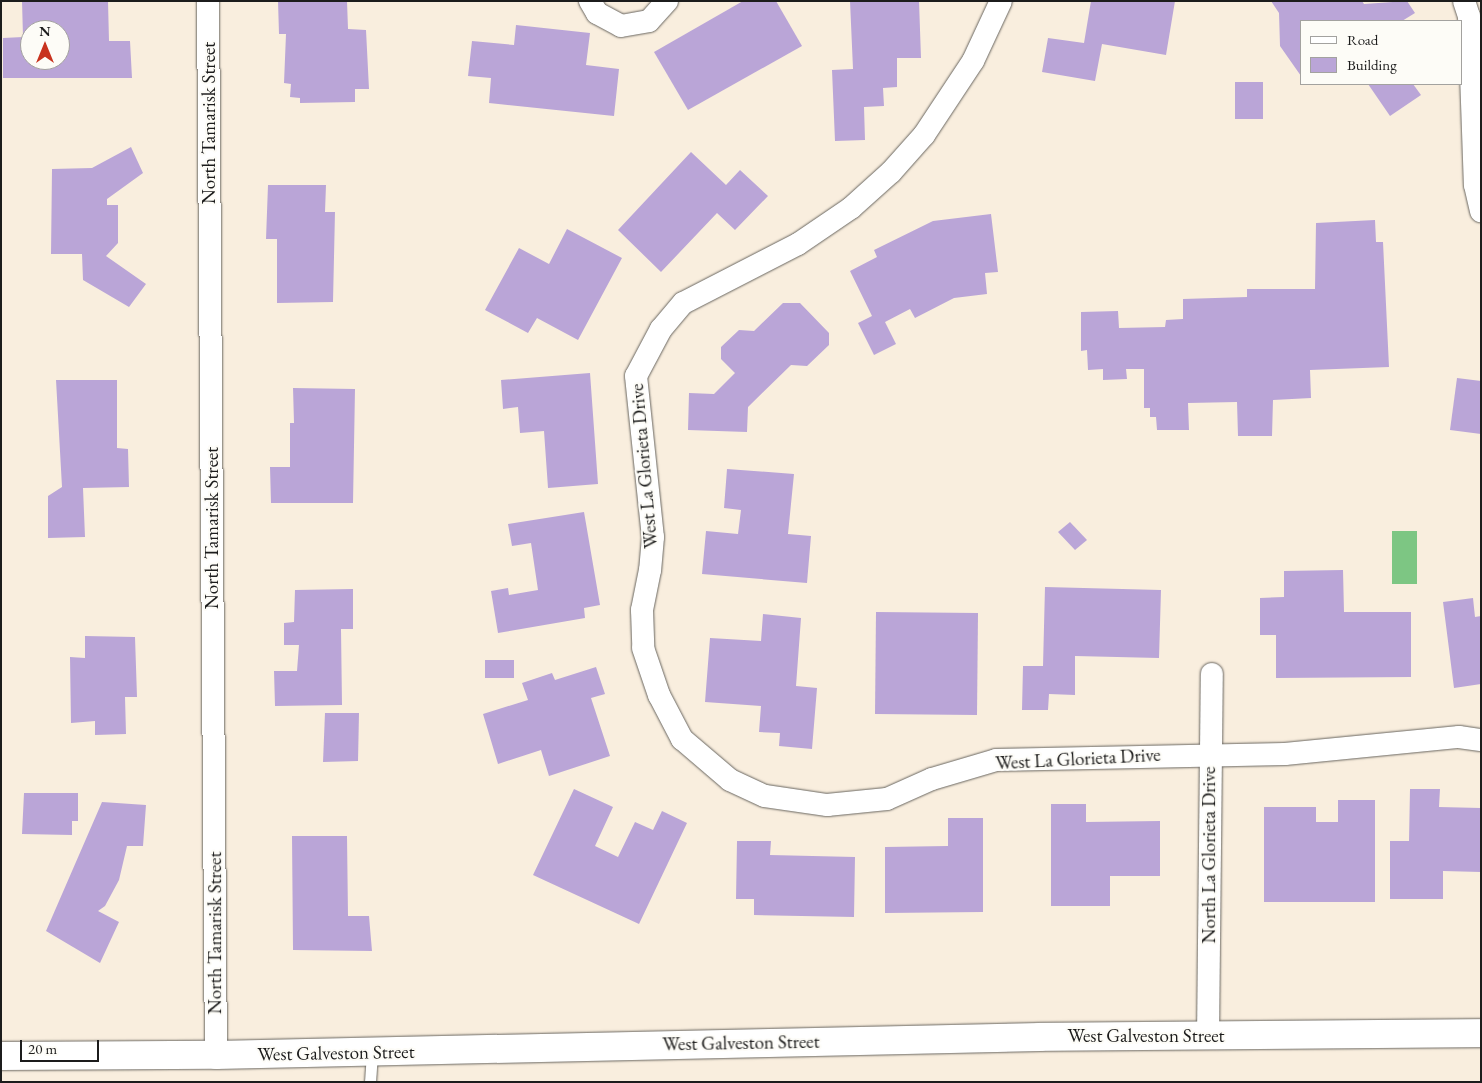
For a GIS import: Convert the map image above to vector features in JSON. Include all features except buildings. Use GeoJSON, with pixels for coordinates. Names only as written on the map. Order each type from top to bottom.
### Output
{"type":"FeatureCollection","features":[{"type":"Feature","properties":{"kind":"street","name":"North Tamarisk Street"},"geometry":{"type":"LineString","coordinates":[[208,1],[216,1055]]}},
{"type":"Feature","properties":{"kind":"street"},"geometry":{"type":"LineString","coordinates":[[590,1],[597,13],[621,26],[649,21],[667,1]]}},
{"type":"Feature","properties":{"kind":"street","name":"West La Glorieta Drive"},"geometry":{"type":"LineString","coordinates":[[1001,1],[973,61],[924,135],[892,172],[851,208],[798,244],[683,302],[661,329],[636,376],[653,538],[650,570],[642,610],[643,648],[659,695],[682,739],[730,780],[765,796],[827,806],[888,799],[932,779],[996,760],[1210,754],[1285,754],[1459,737],[1481,740]]}},
{"type":"Feature","properties":{"kind":"street"},"geometry":{"type":"LineString","coordinates":[[1464,1],[1469,16],[1475,186],[1481,211]]}},
{"type":"Feature","properties":{"kind":"street","name":"North La Glorieta Drive"},"geometry":{"type":"LineString","coordinates":[[1208,1036],[1212,674]]}},
{"type":"Feature","properties":{"kind":"street","name":"West Galveston Street"},"geometry":{"type":"LineString","coordinates":[[1,1056],[372,1052],[1040,1036],[1481,1033]]}},
{"type":"Feature","properties":{"kind":"lane"},"geometry":{"type":"LineString","coordinates":[[370,1082],[372,1052]]}},
{"type":"Feature","properties":{"kind":"green space"},"geometry":{"type":"Polygon","coordinates":[[[1392,531],[1417,531],[1417,584],[1392,584],[1392,531]]]}}]}
